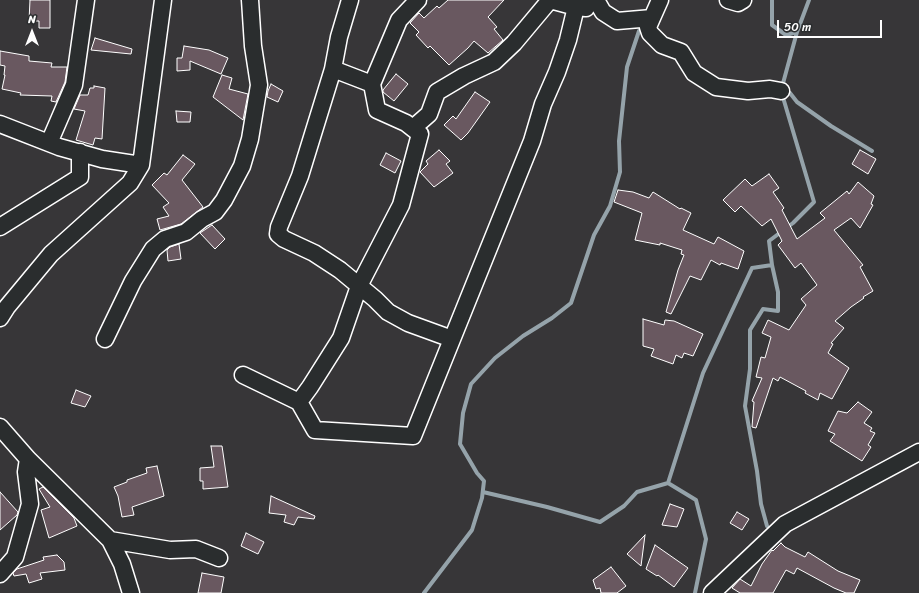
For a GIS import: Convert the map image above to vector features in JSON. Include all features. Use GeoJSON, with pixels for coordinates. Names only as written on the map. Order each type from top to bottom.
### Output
{"type":"FeatureCollection","features":[{"type":"Feature","properties":{"kind":"street"},"geometry":{"type":"LineString","coordinates":[[49,143],[74,85],[86,0]]}},
{"type":"Feature","properties":{"kind":"street"},"geometry":{"type":"LineString","coordinates":[[0,318],[7,307],[51,254],[130,183],[141,165],[163,0]]}},
{"type":"Feature","properties":{"kind":"street"},"geometry":{"type":"LineString","coordinates":[[104,339],[133,281],[153,249],[165,239],[186,232],[202,219],[215,212],[224,200],[242,166],[250,139],[259,85],[253,46],[250,0]]}},
{"type":"Feature","properties":{"kind":"street"},"geometry":{"type":"LineString","coordinates":[[350,0],[339,37],[333,69],[300,176],[278,227],[278,234],[284,239],[314,253],[340,270],[375,299],[388,312],[408,323],[452,339]]}},
{"type":"Feature","properties":{"kind":"street"},"geometry":{"type":"LineString","coordinates":[[299,402],[340,338],[360,286],[401,205],[420,134],[406,123],[377,110],[372,84],[399,20],[418,0]]}},
{"type":"Feature","properties":{"kind":"street"},"geometry":{"type":"LineString","coordinates":[[413,128],[429,114],[437,92],[464,76],[494,62],[514,43],[550,0],[586,8],[590,0]]}},
{"type":"Feature","properties":{"kind":"street"},"geometry":{"type":"LineString","coordinates":[[596,0],[603,12],[617,21],[652,18]]}},
{"type":"Feature","properties":{"kind":"street"},"geometry":{"type":"LineString","coordinates":[[660,0],[648,27],[650,33],[662,45],[681,52],[694,73],[716,87],[748,91],[781,91]]}},
{"type":"Feature","properties":{"kind":"street"},"geometry":{"type":"LineString","coordinates":[[728,0],[738,3],[742,0]]}},
{"type":"Feature","properties":{"kind":"street"},"geometry":{"type":"LineString","coordinates":[[243,375],[299,402],[315,430],[413,436],[532,141],[543,104],[557,72],[568,40],[576,7]]}},
{"type":"Feature","properties":{"kind":"street"},"geometry":{"type":"LineString","coordinates":[[333,69],[372,84]]}},
{"type":"Feature","properties":{"kind":"street"},"geometry":{"type":"LineString","coordinates":[[0,124],[49,143],[102,159],[141,165]]}},
{"type":"Feature","properties":{"kind":"street"},"geometry":{"type":"LineString","coordinates":[[0,227],[80,177],[80,152]]}},
{"type":"Feature","properties":{"kind":"street"},"geometry":{"type":"LineString","coordinates":[[0,427],[28,459],[110,540],[122,564],[131,593]]}},
{"type":"Feature","properties":{"kind":"street"},"geometry":{"type":"LineString","coordinates":[[712,593],[785,524],[919,452]]}},
{"type":"Feature","properties":{"kind":"street"},"geometry":{"type":"LineString","coordinates":[[2,569],[15,557],[30,504],[26,472],[28,459]]}},
{"type":"Feature","properties":{"kind":"street"},"geometry":{"type":"LineString","coordinates":[[110,540],[170,550],[196,549],[219,558]]}},
{"type":"Feature","properties":{"kind":"building"},"geometry":{"type":"Polygon","coordinates":[[[30,0],[50,0],[50,28],[39,28],[39,21],[29,21],[30,0]]]}},
{"type":"Feature","properties":{"kind":"building"},"geometry":{"type":"Polygon","coordinates":[[[448,0],[504,0],[488,17],[497,27],[494,29],[503,40],[488,53],[474,41],[449,65],[430,46],[428,48],[416,35],[419,32],[410,23],[419,13],[424,18],[437,6],[439,8],[448,0]]]}},
{"type":"Feature","properties":{"kind":"building"},"geometry":{"type":"Polygon","coordinates":[[[95,38],[132,49],[131,54],[91,50],[95,38]]]}},
{"type":"Feature","properties":{"kind":"building"},"geometry":{"type":"Polygon","coordinates":[[[184,46],[209,50],[228,58],[221,74],[190,61],[190,70],[177,71],[177,58],[182,58],[184,46]]]}},
{"type":"Feature","properties":{"kind":"building"},"geometry":{"type":"Polygon","coordinates":[[[0,51],[29,56],[29,61],[52,63],[51,67],[67,67],[65,82],[56,102],[51,101],[52,96],[20,95],[21,93],[2,89],[5,66],[0,65],[0,51]]]}},
{"type":"Feature","properties":{"kind":"building"},"geometry":{"type":"Polygon","coordinates":[[[396,74],[408,84],[394,101],[383,92],[383,90],[396,74]]]}},
{"type":"Feature","properties":{"kind":"building"},"geometry":{"type":"Polygon","coordinates":[[[222,75],[232,78],[229,89],[248,94],[243,120],[213,97],[222,75]]]}},
{"type":"Feature","properties":{"kind":"building"},"geometry":{"type":"Polygon","coordinates":[[[271,84],[283,91],[278,102],[267,97],[271,84]]]}},
{"type":"Feature","properties":{"kind":"building"},"geometry":{"type":"Polygon","coordinates":[[[94,86],[105,88],[102,139],[95,138],[93,145],[76,140],[85,111],[74,109],[80,95],[88,95],[90,88],[94,88],[94,86]]]}},
{"type":"Feature","properties":{"kind":"building"},"geometry":{"type":"Polygon","coordinates":[[[475,92],[490,102],[468,133],[461,140],[444,125],[453,116],[456,119],[475,92]]]}},
{"type":"Feature","properties":{"kind":"building"},"geometry":{"type":"Polygon","coordinates":[[[176,111],[191,112],[190,122],[177,122],[176,111]]]}},
{"type":"Feature","properties":{"kind":"building"},"geometry":{"type":"Polygon","coordinates":[[[439,150],[450,161],[446,164],[453,173],[434,187],[420,172],[428,164],[426,161],[439,150]]]}},
{"type":"Feature","properties":{"kind":"building"},"geometry":{"type":"Polygon","coordinates":[[[860,150],[876,159],[868,174],[852,164],[860,150]]]}},
{"type":"Feature","properties":{"kind":"building"},"geometry":{"type":"Polygon","coordinates":[[[386,153],[401,161],[395,173],[380,165],[386,153]]]}},
{"type":"Feature","properties":{"kind":"building"},"geometry":{"type":"Polygon","coordinates":[[[183,155],[195,164],[182,180],[203,207],[181,224],[160,230],[157,219],[169,216],[163,207],[169,203],[152,185],[164,173],[167,175],[183,155]]]}},
{"type":"Feature","properties":{"kind":"building"},"geometry":{"type":"Polygon","coordinates":[[[769,174],[779,188],[773,192],[784,208],[782,210],[797,239],[825,218],[820,213],[847,191],[849,194],[858,182],[874,196],[871,204],[873,205],[860,228],[851,218],[834,230],[863,265],[860,267],[873,291],[863,297],[864,298],[835,321],[844,328],[831,343],[833,344],[828,353],[849,368],[832,399],[820,393],[818,400],[805,393],[806,391],[780,377],[778,381],[773,378],[756,428],[752,427],[754,402],[752,401],[762,378],[756,377],[761,357],[765,358],[771,337],[762,333],[768,320],[789,330],[806,305],[801,299],[817,285],[801,263],[795,268],[778,245],[782,241],[771,219],[762,226],[741,206],[735,212],[723,200],[745,179],[752,186],[769,174]]]}},
{"type":"Feature","properties":{"kind":"building"},"geometry":{"type":"Polygon","coordinates":[[[618,190],[633,192],[649,198],[653,192],[680,209],[681,208],[691,213],[683,230],[714,244],[718,237],[744,251],[738,269],[721,263],[720,265],[711,260],[701,280],[690,276],[671,314],[666,312],[678,270],[684,255],[681,254],[682,250],[660,243],[660,245],[635,240],[642,213],[614,202],[618,190]]]}},
{"type":"Feature","properties":{"kind":"building"},"geometry":{"type":"Polygon","coordinates":[[[212,225],[225,239],[215,249],[200,233],[212,225]]]}},
{"type":"Feature","properties":{"kind":"building"},"geometry":{"type":"Polygon","coordinates":[[[179,244],[181,259],[168,261],[167,250],[170,247],[179,244]]]}},
{"type":"Feature","properties":{"kind":"building"},"geometry":{"type":"Polygon","coordinates":[[[643,319],[664,325],[665,320],[674,321],[703,334],[693,356],[684,353],[682,358],[676,355],[673,364],[651,356],[654,349],[643,346],[643,319]]]}},
{"type":"Feature","properties":{"kind":"building"},"geometry":{"type":"Polygon","coordinates":[[[76,390],[91,396],[85,407],[71,403],[76,390]]]}},
{"type":"Feature","properties":{"kind":"building"},"geometry":{"type":"Polygon","coordinates":[[[858,402],[872,412],[864,423],[872,428],[870,431],[875,433],[868,445],[871,447],[862,461],[830,441],[835,434],[828,431],[838,411],[847,413],[858,402]]]}},
{"type":"Feature","properties":{"kind":"building"},"geometry":{"type":"Polygon","coordinates":[[[211,446],[222,446],[228,487],[203,489],[203,481],[200,481],[200,468],[214,467],[211,446]]]}},
{"type":"Feature","properties":{"kind":"building"},"geometry":{"type":"Polygon","coordinates":[[[157,466],[164,496],[132,507],[134,515],[122,517],[118,496],[114,487],[127,482],[127,480],[147,473],[146,468],[157,466]]]}},
{"type":"Feature","properties":{"kind":"building"},"geometry":{"type":"Polygon","coordinates":[[[43,487],[74,518],[77,526],[49,538],[41,510],[50,507],[39,489],[43,487]]]}},
{"type":"Feature","properties":{"kind":"building"},"geometry":{"type":"Polygon","coordinates":[[[0,492],[18,512],[17,515],[0,530],[0,492]]]}},
{"type":"Feature","properties":{"kind":"building"},"geometry":{"type":"Polygon","coordinates":[[[271,496],[315,516],[314,519],[298,517],[294,525],[284,522],[286,515],[269,513],[271,496]]]}},
{"type":"Feature","properties":{"kind":"building"},"geometry":{"type":"Polygon","coordinates":[[[670,504],[684,509],[677,527],[662,525],[670,504]]]}},
{"type":"Feature","properties":{"kind":"building"},"geometry":{"type":"Polygon","coordinates":[[[737,512],[749,519],[742,530],[730,523],[737,512]]]}},
{"type":"Feature","properties":{"kind":"building"},"geometry":{"type":"Polygon","coordinates":[[[246,533],[264,542],[258,554],[241,546],[246,533]]]}},
{"type":"Feature","properties":{"kind":"building"},"geometry":{"type":"Polygon","coordinates":[[[645,535],[641,566],[627,554],[645,535]]]}},
{"type":"Feature","properties":{"kind":"building"},"geometry":{"type":"Polygon","coordinates":[[[781,543],[785,547],[805,557],[808,552],[838,571],[860,580],[854,593],[846,593],[834,588],[797,568],[794,574],[786,570],[773,593],[740,593],[732,588],[740,579],[751,586],[762,564],[772,550],[773,551],[781,543]]]}},
{"type":"Feature","properties":{"kind":"building"},"geometry":{"type":"Polygon","coordinates":[[[655,545],[688,568],[674,587],[658,575],[657,576],[646,569],[655,545]]]}},
{"type":"Feature","properties":{"kind":"building"},"geometry":{"type":"Polygon","coordinates":[[[57,555],[64,562],[65,570],[40,573],[42,579],[29,583],[26,574],[14,576],[13,573],[17,569],[44,560],[43,557],[57,555]]]}},
{"type":"Feature","properties":{"kind":"building"},"geometry":{"type":"Polygon","coordinates":[[[611,567],[626,586],[617,593],[601,593],[600,588],[596,589],[593,580],[611,567]]]}},
{"type":"Feature","properties":{"kind":"building"},"geometry":{"type":"Polygon","coordinates":[[[202,573],[224,577],[221,593],[198,593],[202,573]]]}},
{"type":"Feature","properties":{"kind":"waterway"},"geometry":{"type":"LineString","coordinates":[[772,0],[772,25],[786,35],[797,32]]}},
{"type":"Feature","properties":{"kind":"waterway"},"geometry":{"type":"LineString","coordinates":[[782,87],[797,32],[809,0]]}},
{"type":"Feature","properties":{"kind":"waterway"},"geometry":{"type":"LineString","coordinates":[[424,593],[472,530],[482,498],[484,481],[477,473],[460,444],[463,413],[471,384],[495,358],[523,336],[552,318],[571,303],[594,235],[610,206],[620,172],[619,141],[627,67],[639,31]]}},
{"type":"Feature","properties":{"kind":"waterway"},"geometry":{"type":"LineString","coordinates":[[783,92],[790,93],[797,102],[831,126],[872,151]]}},
{"type":"Feature","properties":{"kind":"waterway"},"geometry":{"type":"LineString","coordinates":[[695,593],[706,539],[696,500],[668,483],[703,373],[752,268],[772,265],[769,241],[793,223],[814,202],[782,94]]}},
{"type":"Feature","properties":{"kind":"waterway"},"geometry":{"type":"LineString","coordinates":[[767,526],[761,504],[757,471],[745,406],[750,369],[750,330],[763,309],[778,311],[778,292],[772,265]]}},
{"type":"Feature","properties":{"kind":"waterway"},"geometry":{"type":"LineString","coordinates":[[483,492],[547,507],[600,522],[624,506],[637,492],[668,483]]}}]}
